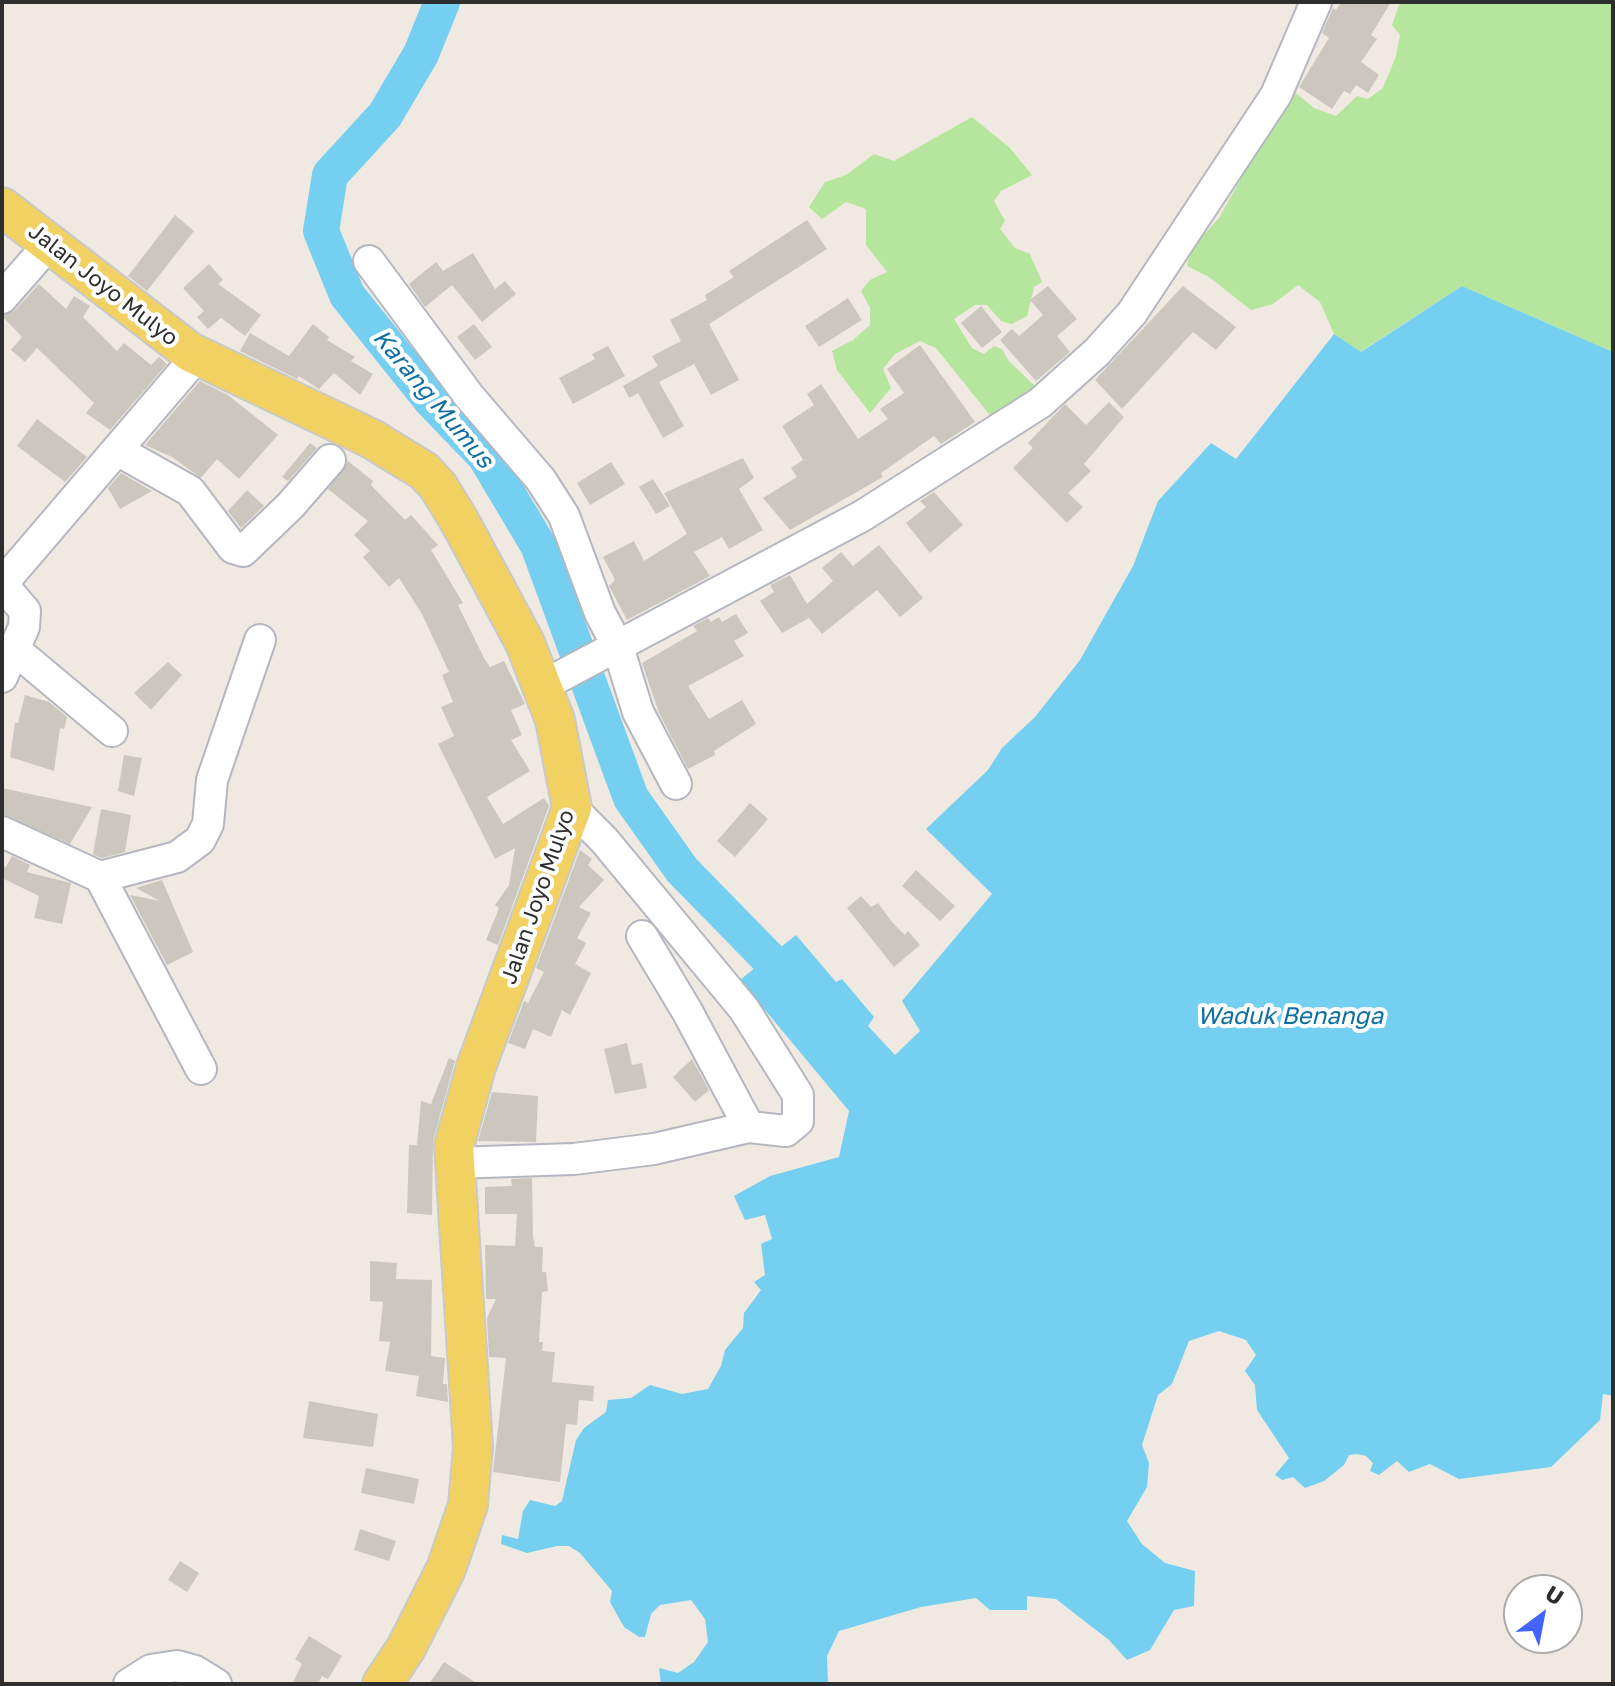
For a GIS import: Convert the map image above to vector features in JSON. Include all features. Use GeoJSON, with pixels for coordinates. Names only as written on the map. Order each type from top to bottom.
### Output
{"type":"FeatureCollection","features":[{"type":"Feature","properties":{"kind":"main road","name":"Jalan Joyo Mulyo"},"geometry":{"type":"LineString","coordinates":[[2,207],[170,339],[372,439],[424,471],[438,486],[554,681],[555,720],[572,808],[472,1081],[457,1129],[453,1163],[473,1476],[460,1534],[446,1569],[406,1648],[382,1684]]}},
{"type":"Feature","properties":{"kind":"street"},"geometry":{"type":"LineString","coordinates":[[554,681],[900,493],[1040,403],[1097,352],[1132,313],[1276,95],[1316,2]]}},
{"type":"Feature","properties":{"kind":"street"},"geometry":{"type":"LineString","coordinates":[[2,298],[50,243]]}},
{"type":"Feature","properties":{"kind":"street"},"geometry":{"type":"LineString","coordinates":[[369,261],[469,396],[564,516],[638,712],[676,784]]}},
{"type":"Feature","properties":{"kind":"street"},"geometry":{"type":"LineString","coordinates":[[2,677],[24,627],[25,611],[2,584],[198,355]]}},
{"type":"Feature","properties":{"kind":"street"},"geometry":{"type":"LineString","coordinates":[[117,450],[190,491],[233,548],[243,551],[290,506],[330,460]]}},
{"type":"Feature","properties":{"kind":"street"},"geometry":{"type":"LineString","coordinates":[[2,832],[100,877],[177,857],[200,840],[208,824],[212,780],[260,640]]}},
{"type":"Feature","properties":{"kind":"street"},"geometry":{"type":"LineString","coordinates":[[14,649],[112,731]]}},
{"type":"Feature","properties":{"kind":"street"},"geometry":{"type":"LineString","coordinates":[[453,1163],[574,1159],[654,1149],[749,1127],[786,1131],[798,1121],[798,1095],[744,1009],[604,840],[572,808]]}},
{"type":"Feature","properties":{"kind":"street"},"geometry":{"type":"LineString","coordinates":[[100,877],[107,897],[201,1069]]}},
{"type":"Feature","properties":{"kind":"street"},"geometry":{"type":"LineString","coordinates":[[642,936],[687,1011],[749,1127]]}},
{"type":"Feature","properties":{"kind":"street"},"geometry":{"type":"LineString","coordinates":[[129,1684],[151,1670],[177,1666],[195,1671],[216,1684]]}},
{"type":"Feature","properties":{"kind":"green space"},"geometry":{"type":"Polygon","coordinates":[[[1400,2],[1613,2],[1613,352],[1462,286],[1360,352],[1334,334],[1320,302],[1298,285],[1273,304],[1251,310],[1209,277],[1187,266],[1191,249],[1219,218],[1291,89],[1314,108],[1336,116],[1357,96],[1368,99],[1383,88],[1396,56],[1400,35],[1392,25],[1400,2]]]}},
{"type":"Feature","properties":{"kind":"green space"},"geometry":{"type":"Polygon","coordinates":[[[972,117],[1010,148],[1032,175],[1001,191],[994,201],[1005,221],[1000,229],[1015,248],[1030,254],[1042,282],[1034,287],[1027,316],[1012,324],[1001,321],[987,305],[975,305],[954,319],[972,348],[984,354],[994,346],[1002,349],[1008,360],[1041,392],[997,424],[936,348],[920,341],[895,354],[883,369],[891,388],[870,413],[837,370],[832,351],[853,340],[870,325],[870,308],[861,291],[870,280],[887,272],[866,245],[866,209],[846,202],[822,219],[809,207],[825,182],[846,175],[874,154],[894,161],[972,117]]]}},
{"type":"Feature","properties":{"kind":"water","name":"Waduk Benanga"},"geometry":{"type":"Polygon","coordinates":[[[1462,286],[1613,352],[1613,1396],[1603,1394],[1600,1420],[1551,1467],[1459,1479],[1430,1464],[1409,1472],[1397,1461],[1379,1475],[1370,1471],[1373,1463],[1366,1456],[1357,1454],[1349,1455],[1344,1465],[1324,1481],[1305,1488],[1293,1477],[1282,1480],[1275,1475],[1289,1458],[1257,1410],[1255,1385],[1245,1371],[1256,1355],[1246,1340],[1219,1331],[1189,1341],[1172,1384],[1158,1395],[1142,1445],[1149,1463],[1147,1487],[1127,1521],[1142,1544],[1165,1563],[1195,1571],[1194,1606],[1174,1610],[1150,1650],[1127,1660],[1109,1640],[1056,1599],[1027,1596],[1027,1610],[990,1610],[976,1598],[921,1607],[839,1631],[827,1656],[828,1684],[661,1684],[659,1668],[678,1673],[694,1662],[708,1642],[705,1619],[691,1600],[660,1605],[651,1614],[645,1637],[639,1637],[624,1627],[610,1602],[612,1591],[580,1553],[569,1546],[557,1546],[527,1553],[501,1544],[502,1535],[518,1539],[523,1511],[530,1500],[555,1506],[562,1501],[576,1440],[584,1428],[606,1412],[608,1400],[631,1398],[650,1385],[682,1394],[708,1389],[721,1366],[725,1350],[743,1328],[744,1313],[761,1290],[754,1282],[765,1275],[761,1244],[772,1239],[765,1215],[745,1220],[734,1196],[770,1176],[839,1157],[849,1111],[740,980],[796,935],[836,982],[842,979],[874,1017],[868,1026],[895,1055],[920,1031],[902,1001],[992,894],[926,829],[988,770],[1002,748],[1035,717],[1080,660],[1133,566],[1158,501],[1211,443],[1236,459],[1334,334],[1361,352],[1462,286]]]}},
{"type":"Feature","properties":{"kind":"building"},"geometry":{"type":"Polygon","coordinates":[[[1341,2],[1391,2],[1371,35],[1377,39],[1361,62],[1379,75],[1368,93],[1356,85],[1350,94],[1344,91],[1332,109],[1299,87],[1329,38],[1322,33],[1333,8],[1336,10],[1341,2]]]}},
{"type":"Feature","properties":{"kind":"building"},"geometry":{"type":"Polygon","coordinates":[[[175,215],[194,231],[147,291],[128,276],[175,215]]]}},
{"type":"Feature","properties":{"kind":"building"},"geometry":{"type":"Polygon","coordinates":[[[807,220],[827,249],[709,324],[739,380],[711,395],[694,364],[659,382],[684,426],[663,438],[638,393],[629,398],[623,386],[658,366],[652,356],[681,341],[670,320],[707,300],[705,295],[734,277],[729,271],[807,220]]]}},
{"type":"Feature","properties":{"kind":"building"},"geometry":{"type":"Polygon","coordinates":[[[473,253],[495,289],[505,281],[516,294],[482,322],[452,285],[425,307],[409,284],[436,262],[443,271],[473,253]]]}},
{"type":"Feature","properties":{"kind":"building"},"geometry":{"type":"Polygon","coordinates":[[[209,264],[223,280],[218,284],[261,315],[245,336],[221,318],[208,329],[197,317],[204,311],[183,288],[209,264]]]}},
{"type":"Feature","properties":{"kind":"building"},"geometry":{"type":"Polygon","coordinates":[[[39,284],[66,309],[74,296],[90,306],[83,317],[117,351],[124,343],[151,365],[159,357],[167,364],[110,430],[86,413],[94,403],[37,348],[25,362],[11,350],[22,337],[2,316],[15,310],[39,284]]]}},
{"type":"Feature","properties":{"kind":"building"},"geometry":{"type":"Polygon","coordinates":[[[1048,286],[1077,319],[1057,336],[1070,352],[1036,381],[1000,340],[1012,329],[1019,336],[1043,315],[1030,300],[1048,286]]]}},
{"type":"Feature","properties":{"kind":"building"},"geometry":{"type":"Polygon","coordinates":[[[1183,286],[1236,327],[1216,350],[1193,332],[1122,409],[1095,380],[1183,286]]]}},
{"type":"Feature","properties":{"kind":"building"},"geometry":{"type":"Polygon","coordinates":[[[848,298],[862,320],[819,347],[805,326],[848,298]]]}},
{"type":"Feature","properties":{"kind":"building"},"geometry":{"type":"Polygon","coordinates":[[[981,306],[1002,332],[982,348],[961,323],[981,306]]]}},
{"type":"Feature","properties":{"kind":"building"},"geometry":{"type":"Polygon","coordinates":[[[313,324],[329,337],[327,340],[355,357],[351,361],[373,374],[360,395],[334,373],[319,389],[299,376],[297,379],[240,351],[250,333],[289,356],[313,324]]]}},
{"type":"Feature","properties":{"kind":"building"},"geometry":{"type":"Polygon","coordinates":[[[474,324],[492,347],[475,360],[457,337],[474,324]]]}},
{"type":"Feature","properties":{"kind":"building"},"geometry":{"type":"Polygon","coordinates":[[[920,345],[975,422],[941,444],[934,436],[881,473],[883,477],[790,530],[763,498],[797,477],[791,468],[803,460],[782,426],[814,405],[807,394],[821,384],[858,439],[888,419],[880,409],[904,393],[887,369],[920,345]]]}},
{"type":"Feature","properties":{"kind":"building"},"geometry":{"type":"Polygon","coordinates":[[[608,346],[625,376],[573,404],[559,378],[595,359],[592,354],[608,346]]]}},
{"type":"Feature","properties":{"kind":"building"},"geometry":{"type":"Polygon","coordinates":[[[200,381],[228,395],[278,435],[239,479],[217,459],[201,478],[172,457],[145,445],[200,381]]]}},
{"type":"Feature","properties":{"kind":"building"},"geometry":{"type":"Polygon","coordinates":[[[1109,402],[1124,417],[1084,464],[1091,471],[1068,493],[1083,507],[1067,523],[1013,468],[1033,448],[1028,443],[1065,404],[1086,425],[1109,402]]]}},
{"type":"Feature","properties":{"kind":"building"},"geometry":{"type":"Polygon","coordinates":[[[37,419],[87,457],[65,482],[17,446],[37,419]]]}},
{"type":"Feature","properties":{"kind":"building"},"geometry":{"type":"Polygon","coordinates":[[[310,443],[317,448],[288,481],[282,477],[310,443]]]}},
{"type":"Feature","properties":{"kind":"building"},"geometry":{"type":"Polygon","coordinates":[[[743,458],[754,478],[739,489],[763,530],[729,549],[722,537],[694,552],[710,576],[627,620],[609,586],[615,580],[603,557],[634,541],[644,561],[687,534],[664,493],[743,458]]]}},
{"type":"Feature","properties":{"kind":"building"},"geometry":{"type":"Polygon","coordinates":[[[348,461],[373,481],[371,485],[405,520],[411,515],[438,545],[431,550],[463,603],[458,605],[484,658],[490,667],[504,661],[525,704],[511,710],[522,735],[511,740],[530,771],[487,797],[503,824],[544,798],[549,806],[498,945],[486,940],[499,908],[495,905],[509,885],[515,848],[495,859],[438,744],[454,736],[441,707],[453,702],[442,675],[449,672],[422,614],[399,578],[389,587],[363,557],[370,551],[354,535],[368,521],[328,489],[348,461]]]}},
{"type":"Feature","properties":{"kind":"building"},"geometry":{"type":"Polygon","coordinates":[[[611,462],[625,484],[590,505],[577,483],[611,462]]]}},
{"type":"Feature","properties":{"kind":"building"},"geometry":{"type":"Polygon","coordinates":[[[121,473],[152,491],[120,509],[108,488],[121,473]]]}},
{"type":"Feature","properties":{"kind":"building"},"geometry":{"type":"Polygon","coordinates":[[[653,479],[670,506],[656,514],[639,487],[653,479]]]}},
{"type":"Feature","properties":{"kind":"building"},"geometry":{"type":"Polygon","coordinates":[[[247,490],[264,506],[241,528],[228,511],[247,490]]]}},
{"type":"Feature","properties":{"kind":"building"},"geometry":{"type":"Polygon","coordinates":[[[934,492],[963,525],[930,553],[906,523],[926,507],[920,501],[934,492]]]}},
{"type":"Feature","properties":{"kind":"building"},"geometry":{"type":"Polygon","coordinates":[[[879,545],[923,598],[900,617],[877,590],[822,634],[809,618],[782,633],[760,601],[774,592],[770,585],[790,575],[807,604],[833,581],[822,568],[841,552],[853,566],[879,545]]]}},
{"type":"Feature","properties":{"kind":"building"},"geometry":{"type":"Polygon","coordinates":[[[736,614],[748,633],[734,641],[744,656],[688,686],[709,719],[742,700],[756,724],[714,751],[715,755],[688,769],[659,713],[642,663],[697,631],[693,626],[708,618],[711,622],[719,617],[722,622],[736,614]]]}},
{"type":"Feature","properties":{"kind":"building"},"geometry":{"type":"Polygon","coordinates":[[[168,662],[182,675],[151,710],[134,693],[168,662]]]}},
{"type":"Feature","properties":{"kind":"building"},"geometry":{"type":"Polygon","coordinates":[[[25,695],[49,702],[67,717],[64,729],[60,728],[54,771],[10,757],[15,723],[18,723],[25,695]]]}},
{"type":"Feature","properties":{"kind":"building"},"geometry":{"type":"Polygon","coordinates":[[[124,755],[142,758],[134,796],[118,791],[124,755]]]}},
{"type":"Feature","properties":{"kind":"building"},"geometry":{"type":"Polygon","coordinates":[[[2,788],[92,807],[70,844],[2,814],[2,788]]]}},
{"type":"Feature","properties":{"kind":"building"},"geometry":{"type":"Polygon","coordinates":[[[750,803],[768,819],[735,857],[717,841],[750,803]]]}},
{"type":"Feature","properties":{"kind":"building"},"geometry":{"type":"Polygon","coordinates":[[[101,809],[131,815],[125,852],[102,858],[93,854],[101,809]]]}},
{"type":"Feature","properties":{"kind":"building"},"geometry":{"type":"Polygon","coordinates":[[[580,850],[592,859],[588,865],[604,880],[579,907],[591,913],[577,938],[586,943],[575,964],[591,973],[570,1015],[562,1010],[551,1037],[533,1029],[525,1049],[508,1043],[524,1001],[528,1003],[544,972],[536,968],[580,850]]]}},
{"type":"Feature","properties":{"kind":"building"},"geometry":{"type":"Polygon","coordinates":[[[12,856],[30,865],[27,872],[71,883],[62,924],[34,918],[39,896],[2,878],[2,866],[6,867],[12,856]]]}},
{"type":"Feature","properties":{"kind":"building"},"geometry":{"type":"Polygon","coordinates":[[[916,870],[955,906],[940,921],[902,886],[916,870]]]}},
{"type":"Feature","properties":{"kind":"building"},"geometry":{"type":"Polygon","coordinates":[[[162,880],[193,952],[167,965],[130,895],[160,901],[136,888],[162,880]]]}},
{"type":"Feature","properties":{"kind":"building"},"geometry":{"type":"Polygon","coordinates":[[[861,896],[871,907],[878,903],[905,935],[908,931],[920,945],[894,967],[847,908],[861,896]]]}},
{"type":"Feature","properties":{"kind":"building"},"geometry":{"type":"Polygon","coordinates":[[[627,1043],[632,1065],[642,1063],[647,1088],[615,1094],[604,1049],[627,1043]]]}},
{"type":"Feature","properties":{"kind":"building"},"geometry":{"type":"Polygon","coordinates":[[[449,1058],[455,1061],[433,1141],[432,1215],[407,1213],[409,1145],[417,1145],[421,1101],[431,1104],[449,1058]]]}},
{"type":"Feature","properties":{"kind":"building"},"geometry":{"type":"Polygon","coordinates":[[[692,1059],[709,1090],[695,1102],[673,1077],[692,1059]]]}},
{"type":"Feature","properties":{"kind":"building"},"geometry":{"type":"Polygon","coordinates":[[[492,1092],[538,1096],[536,1142],[478,1141],[492,1092]]]}},
{"type":"Feature","properties":{"kind":"building"},"geometry":{"type":"Polygon","coordinates":[[[532,1178],[533,1236],[535,1247],[543,1247],[542,1272],[546,1272],[548,1291],[542,1292],[539,1342],[543,1342],[542,1351],[555,1352],[552,1382],[594,1386],[593,1401],[579,1400],[577,1425],[566,1424],[560,1482],[493,1472],[506,1358],[489,1357],[487,1318],[496,1299],[486,1299],[485,1245],[515,1246],[517,1214],[485,1214],[485,1187],[512,1186],[511,1179],[532,1178]]]}},
{"type":"Feature","properties":{"kind":"building"},"geometry":{"type":"Polygon","coordinates":[[[370,1261],[397,1263],[396,1279],[432,1280],[431,1356],[445,1358],[443,1384],[447,1384],[448,1402],[416,1396],[419,1376],[385,1371],[390,1342],[379,1341],[383,1302],[370,1301],[370,1261]]]}},
{"type":"Feature","properties":{"kind":"building"},"geometry":{"type":"Polygon","coordinates":[[[309,1401],[378,1414],[373,1447],[303,1438],[309,1401]]]}},
{"type":"Feature","properties":{"kind":"building"},"geometry":{"type":"Polygon","coordinates":[[[366,1468],[419,1479],[414,1504],[361,1493],[366,1468]]]}},
{"type":"Feature","properties":{"kind":"building"},"geometry":{"type":"Polygon","coordinates":[[[360,1529],[396,1541],[389,1561],[354,1550],[360,1529]]]}},
{"type":"Feature","properties":{"kind":"building"},"geometry":{"type":"Polygon","coordinates":[[[180,1561],[199,1573],[187,1592],[168,1580],[180,1561]]]}},
{"type":"Feature","properties":{"kind":"building"},"geometry":{"type":"Polygon","coordinates":[[[309,1636],[342,1656],[328,1679],[322,1676],[318,1684],[292,1684],[302,1664],[295,1659],[309,1636]]]}},
{"type":"Feature","properties":{"kind":"building"},"geometry":{"type":"Polygon","coordinates":[[[444,1662],[478,1684],[429,1684],[444,1662]]]}},
{"type":"Feature","properties":{"kind":"waterway","name":"Karang Mumus"},"geometry":{"type":"LineString","coordinates":[[442,2],[421,54],[385,115],[330,175],[321,231],[347,295],[431,400],[485,456],[538,545],[631,798],[682,870],[768,958]]}}]}
